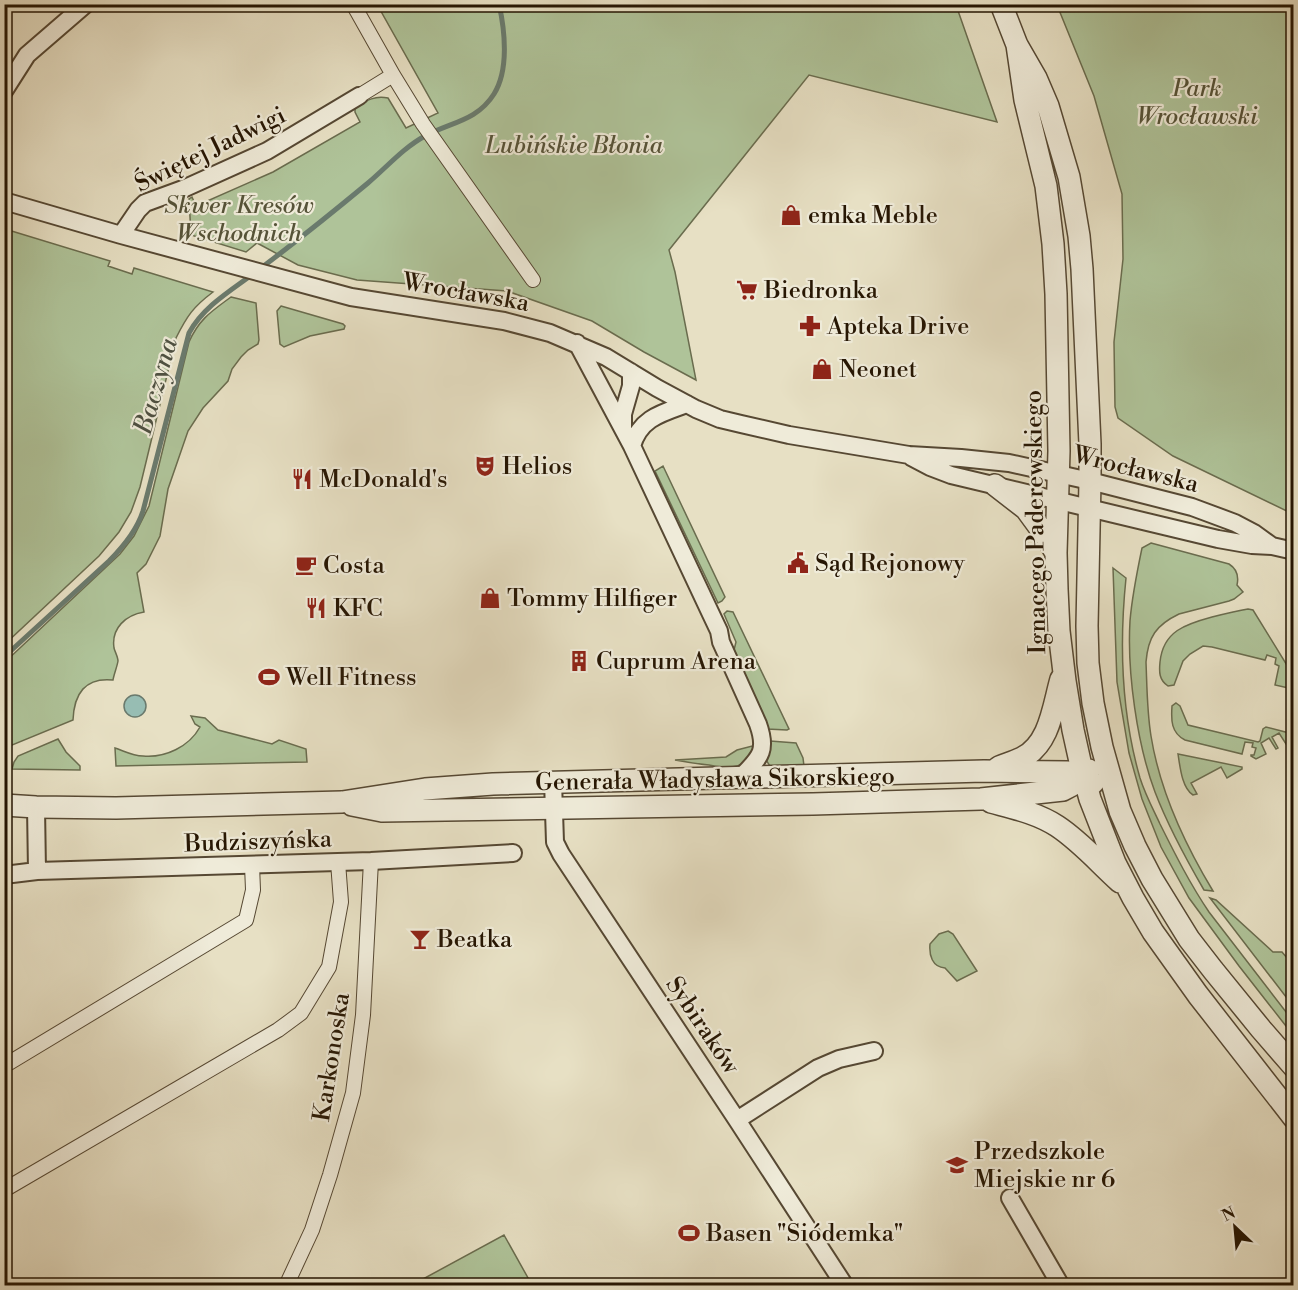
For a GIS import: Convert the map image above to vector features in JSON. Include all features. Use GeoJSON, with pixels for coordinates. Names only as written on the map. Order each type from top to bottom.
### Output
{"type":"FeatureCollection","features":[{"type":"Feature","properties":{"kind":"street"},"geometry":{"type":"LineString","coordinates":[[4,91],[27,55],[86,4]]}},
{"type":"Feature","properties":{"kind":"street"},"geometry":{"type":"LineString","coordinates":[[353,4],[423,124],[533,280]]}},
{"type":"Feature","properties":{"kind":"street","name":"Ignacego Paderewskiego"},"geometry":{"type":"LineString","coordinates":[[1001,4],[1017,45],[1036,78],[1048,106],[1069,177],[1077,224],[1082,269],[1090,481],[1088,663],[1102,747],[1118,801],[1135,846],[1152,879],[1189,939],[1293,1067]]}},
{"type":"Feature","properties":{"kind":"street","name":"Ignacego Paderewskiego"},"geometry":{"type":"LineString","coordinates":[[1017,45],[1025,100],[1046,186],[1053,244],[1056,294],[1058,474],[1056,553],[1059,631],[1073,730],[1084,777],[1115,863],[1153,932],[1198,995],[1293,1118]]}},
{"type":"Feature","properties":{"kind":"street"},"geometry":{"type":"LineString","coordinates":[[359,96],[393,75]]}},
{"type":"Feature","properties":{"kind":"street","name":"Świętej Jadwigi"},"geometry":{"type":"LineString","coordinates":[[121,235],[138,210],[146,203],[267,151],[359,96]]}},
{"type":"Feature","properties":{"kind":"street","name":"Wrocławska"},"geometry":{"type":"LineString","coordinates":[[4,201],[267,276],[351,297],[523,325],[550,333],[606,357],[657,388],[720,419],[789,435],[909,455],[1009,463],[1090,481],[1192,507],[1235,523],[1272,546]]}},
{"type":"Feature","properties":{"kind":"street"},"geometry":{"type":"LineString","coordinates":[[577,343],[632,446],[698,585],[762,736],[762,751],[741,777]]}},
{"type":"Feature","properties":{"kind":"street"},"geometry":{"type":"LineString","coordinates":[[623,429],[623,414],[631,386],[631,372]]}},
{"type":"Feature","properties":{"kind":"street"},"geometry":{"type":"LineString","coordinates":[[632,446],[635,435],[645,422],[687,404]]}},
{"type":"Feature","properties":{"kind":"street","name":"Wrocławska"},"geometry":{"type":"LineString","coordinates":[[909,455],[930,467],[951,475],[1218,538],[1293,551]]}},
{"type":"Feature","properties":{"kind":"street"},"geometry":{"type":"LineString","coordinates":[[995,485],[1026,509],[1056,553]]}},
{"type":"Feature","properties":{"kind":"street"},"geometry":{"type":"LineString","coordinates":[[984,771],[1023,758],[1041,741],[1048,729],[1064,669]]}},
{"type":"Feature","properties":{"kind":"street"},"geometry":{"type":"LineString","coordinates":[[1084,777],[1102,747]]}},
{"type":"Feature","properties":{"kind":"street","name":"Generała Władysława Sikorskiego"},"geometry":{"type":"LineString","coordinates":[[4,805],[116,808],[342,802],[425,789],[553,781],[984,771],[1068,772],[1084,777],[1118,801]]}},
{"type":"Feature","properties":{"kind":"street","name":"Generała Władysława Sikorskiego"},"geometry":{"type":"LineString","coordinates":[[342,802],[382,811],[981,799],[1064,790],[1084,777]]}},
{"type":"Feature","properties":{"kind":"street","name":"Sybiraków"},"geometry":{"type":"LineString","coordinates":[[553,781],[555,842],[561,854],[845,1286]]}},
{"type":"Feature","properties":{"kind":"street"},"geometry":{"type":"LineString","coordinates":[[981,799],[1035,815],[1055,825],[1129,891]]}},
{"type":"Feature","properties":{"kind":"street"},"geometry":{"type":"LineString","coordinates":[[36,807],[37,871]]}},
{"type":"Feature","properties":{"kind":"street","name":"Budziszyńska"},"geometry":{"type":"LineString","coordinates":[[4,875],[37,871],[371,861],[513,853]]}},
{"type":"Feature","properties":{"kind":"street","name":"Karkonoska"},"geometry":{"type":"LineString","coordinates":[[286,1286],[312,1230],[330,1175],[352,1093],[363,1015],[371,861]]}},
{"type":"Feature","properties":{"kind":"street"},"geometry":{"type":"LineString","coordinates":[[4,1190],[278,1030],[301,1012],[329,967],[341,902],[338,862]]}},
{"type":"Feature","properties":{"kind":"street"},"geometry":{"type":"LineString","coordinates":[[4,1066],[246,920],[253,890],[252,865]]}},
{"type":"Feature","properties":{"kind":"street"},"geometry":{"type":"LineString","coordinates":[[737,1120],[818,1068],[839,1059],[874,1051]]}},
{"type":"Feature","properties":{"kind":"street"},"geometry":{"type":"LineString","coordinates":[[1010,1198],[1061,1286]]}},
{"type":"Feature","properties":{"kind":"green space","name":"Lubińskie Błonia"},"geometry":{"type":"Polygon","coordinates":[[[378,5],[956,5],[997,122],[809,75],[669,250],[696,380],[592,321],[507,291],[357,280],[298,265],[257,243],[246,252],[191,235],[189,199],[192,197],[196,206],[273,172],[360,122],[355,108],[367,101],[378,97],[388,98],[406,128],[438,113],[378,5]]]}},
{"type":"Feature","properties":{"kind":"green space","name":"Park Wrocławski"},"geometry":{"type":"Polygon","coordinates":[[[1057,5],[1293,5],[1293,514],[1173,456],[1118,418],[1115,407],[1114,342],[1123,259],[1122,194],[1094,96],[1057,5]]]}},
{"type":"Feature","properties":{"kind":"green space"},"geometry":{"type":"Polygon","coordinates":[[[5,229],[110,261],[108,266],[132,274],[134,268],[213,292],[191,312],[176,338],[140,487],[131,512],[119,532],[99,556],[5,644],[5,229]]]}},
{"type":"Feature","properties":{"kind":"green space"},"geometry":{"type":"Polygon","coordinates":[[[231,297],[256,303],[258,344],[241,357],[232,369],[228,381],[203,408],[188,431],[168,489],[160,536],[146,564],[137,573],[144,612],[126,619],[115,634],[114,648],[118,661],[113,680],[95,681],[83,689],[76,702],[73,720],[5,748],[5,662],[120,554],[134,536],[149,506],[189,342],[202,321],[231,297]]]}},
{"type":"Feature","properties":{"kind":"green space"},"geometry":{"type":"Polygon","coordinates":[[[281,306],[343,324],[344,329],[310,336],[284,347],[280,344],[277,311],[281,306]]]}},
{"type":"Feature","properties":{"kind":"green space"},"geometry":{"type":"Polygon","coordinates":[[[663,466],[725,597],[718,603],[655,471],[663,466]]]}},
{"type":"Feature","properties":{"kind":"green space"},"geometry":{"type":"Polygon","coordinates":[[[1151,543],[1229,564],[1236,570],[1237,585],[1243,592],[1229,601],[1179,614],[1164,623],[1151,639],[1146,662],[1150,727],[1160,777],[1183,836],[1213,891],[1204,890],[1166,817],[1155,792],[1138,730],[1130,662],[1130,621],[1142,548],[1151,543]]]}},
{"type":"Feature","properties":{"kind":"green space"},"geometry":{"type":"Polygon","coordinates":[[[1113,568],[1126,578],[1122,654],[1125,704],[1144,790],[1195,891],[1293,1021],[1293,1035],[1189,898],[1161,847],[1142,799],[1129,753],[1117,682],[1113,568]]]}},
{"type":"Feature","properties":{"kind":"green space"},"geometry":{"type":"Polygon","coordinates":[[[1248,609],[1253,610],[1293,675],[1293,689],[1275,685],[1279,666],[1275,664],[1276,658],[1267,655],[1265,660],[1203,646],[1183,661],[1174,685],[1168,686],[1163,681],[1160,676],[1162,651],[1177,630],[1202,620],[1248,609]]]}},
{"type":"Feature","properties":{"kind":"green space"},"geometry":{"type":"Polygon","coordinates":[[[727,611],[733,612],[789,729],[767,729],[733,654],[736,642],[724,614],[727,611]]]}},
{"type":"Feature","properties":{"kind":"green space"},"geometry":{"type":"Polygon","coordinates":[[[1176,703],[1180,706],[1188,725],[1258,742],[1266,727],[1289,733],[1291,738],[1286,744],[1279,733],[1272,737],[1278,748],[1276,749],[1269,738],[1261,743],[1266,754],[1256,759],[1251,756],[1254,755],[1256,748],[1252,747],[1253,743],[1245,742],[1242,754],[1185,740],[1177,734],[1173,726],[1172,706],[1176,703]]]}},
{"type":"Feature","properties":{"kind":"green space"},"geometry":{"type":"Polygon","coordinates":[[[191,716],[205,718],[218,730],[272,744],[279,740],[306,749],[307,762],[116,766],[115,748],[136,755],[151,756],[176,750],[190,740],[200,727],[195,724],[191,716]]]}},
{"type":"Feature","properties":{"kind":"green space"},"geometry":{"type":"Polygon","coordinates":[[[58,739],[66,752],[80,766],[80,770],[12,769],[18,756],[58,739]]]}},
{"type":"Feature","properties":{"kind":"green space"},"geometry":{"type":"Polygon","coordinates":[[[770,741],[796,743],[804,766],[770,766],[766,760],[770,741]]]}},
{"type":"Feature","properties":{"kind":"green space"},"geometry":{"type":"Polygon","coordinates":[[[756,745],[748,759],[737,766],[724,767],[675,760],[726,757],[737,750],[756,745]]]}},
{"type":"Feature","properties":{"kind":"green space"},"geometry":{"type":"Polygon","coordinates":[[[1178,754],[1242,767],[1242,769],[1227,778],[1221,767],[1191,783],[1197,794],[1193,795],[1184,782],[1178,754]]]}},
{"type":"Feature","properties":{"kind":"green space"},"geometry":{"type":"Polygon","coordinates":[[[1210,898],[1216,900],[1273,952],[1282,952],[1293,965],[1293,1006],[1210,898]]]}},
{"type":"Feature","properties":{"kind":"green space"},"geometry":{"type":"Polygon","coordinates":[[[948,931],[953,934],[977,971],[957,981],[945,968],[934,963],[930,952],[930,944],[939,934],[948,931]]]}},
{"type":"Feature","properties":{"kind":"green space"},"geometry":{"type":"Polygon","coordinates":[[[504,1235],[532,1285],[412,1285],[504,1235]]]}},
{"type":"Feature","properties":{"kind":"water"},"geometry":{"type":"Polygon","coordinates":[[[135,695],[143,698],[146,706],[143,714],[135,717],[127,714],[124,706],[127,698],[135,695]]]}},
{"type":"Feature","properties":{"kind":"waterway","name":"Baczyna"},"geometry":{"type":"LineString","coordinates":[[261,268],[355,194],[409,146],[435,131],[463,120],[487,103],[499,84],[504,62],[503,26],[499,4]]}},
{"type":"Feature","properties":{"kind":"waterway","name":"Baczyna"},"geometry":{"type":"LineString","coordinates":[[4,657],[109,561],[133,531],[143,511],[189,333],[209,307],[253,274]]}},
{"type":"Feature","properties":{"kind":"place","name":"emka Meble"},"geometry":{"type":"Point","coordinates":[791,215]}},
{"type":"Feature","properties":{"kind":"place","name":"Biedronka"},"geometry":{"type":"Point","coordinates":[747,290]}},
{"type":"Feature","properties":{"kind":"place","name":"Apteka Drive"},"geometry":{"type":"Point","coordinates":[810,326]}},
{"type":"Feature","properties":{"kind":"place","name":"Neonet"},"geometry":{"type":"Point","coordinates":[822,369]}},
{"type":"Feature","properties":{"kind":"place","name":"Helios"},"geometry":{"type":"Point","coordinates":[485,466]}},
{"type":"Feature","properties":{"kind":"place","name":"McDonald's"},"geometry":{"type":"Point","coordinates":[302,479]}},
{"type":"Feature","properties":{"kind":"place","name":"Sąd Rejonowy"},"geometry":{"type":"Point","coordinates":[798,563]}},
{"type":"Feature","properties":{"kind":"place","name":"Costa"},"geometry":{"type":"Point","coordinates":[306,565]}},
{"type":"Feature","properties":{"kind":"place","name":"Tommy Hilfiger"},"geometry":{"type":"Point","coordinates":[490,598]}},
{"type":"Feature","properties":{"kind":"place","name":"KFC"},"geometry":{"type":"Point","coordinates":[316,608]}},
{"type":"Feature","properties":{"kind":"place","name":"Cuprum Arena"},"geometry":{"type":"Point","coordinates":[579,661]}},
{"type":"Feature","properties":{"kind":"place","name":"Well Fitness"},"geometry":{"type":"Point","coordinates":[269,677]}},
{"type":"Feature","properties":{"kind":"place","name":"Beatka"},"geometry":{"type":"Point","coordinates":[420,939]}},
{"type":"Feature","properties":{"kind":"place","name":"Przedszkole Miejskie nr 6"},"geometry":{"type":"Point","coordinates":[957,1165]}},
{"type":"Feature","properties":{"kind":"place","name":"Basen \"Siódemka\""},"geometry":{"type":"Point","coordinates":[689,1233]}},
{"type":"Feature","properties":{"kind":"park label","name":"Skwer Kresów Wschodnich"},"geometry":{"type":"Point","coordinates":[239,219]}}]}
